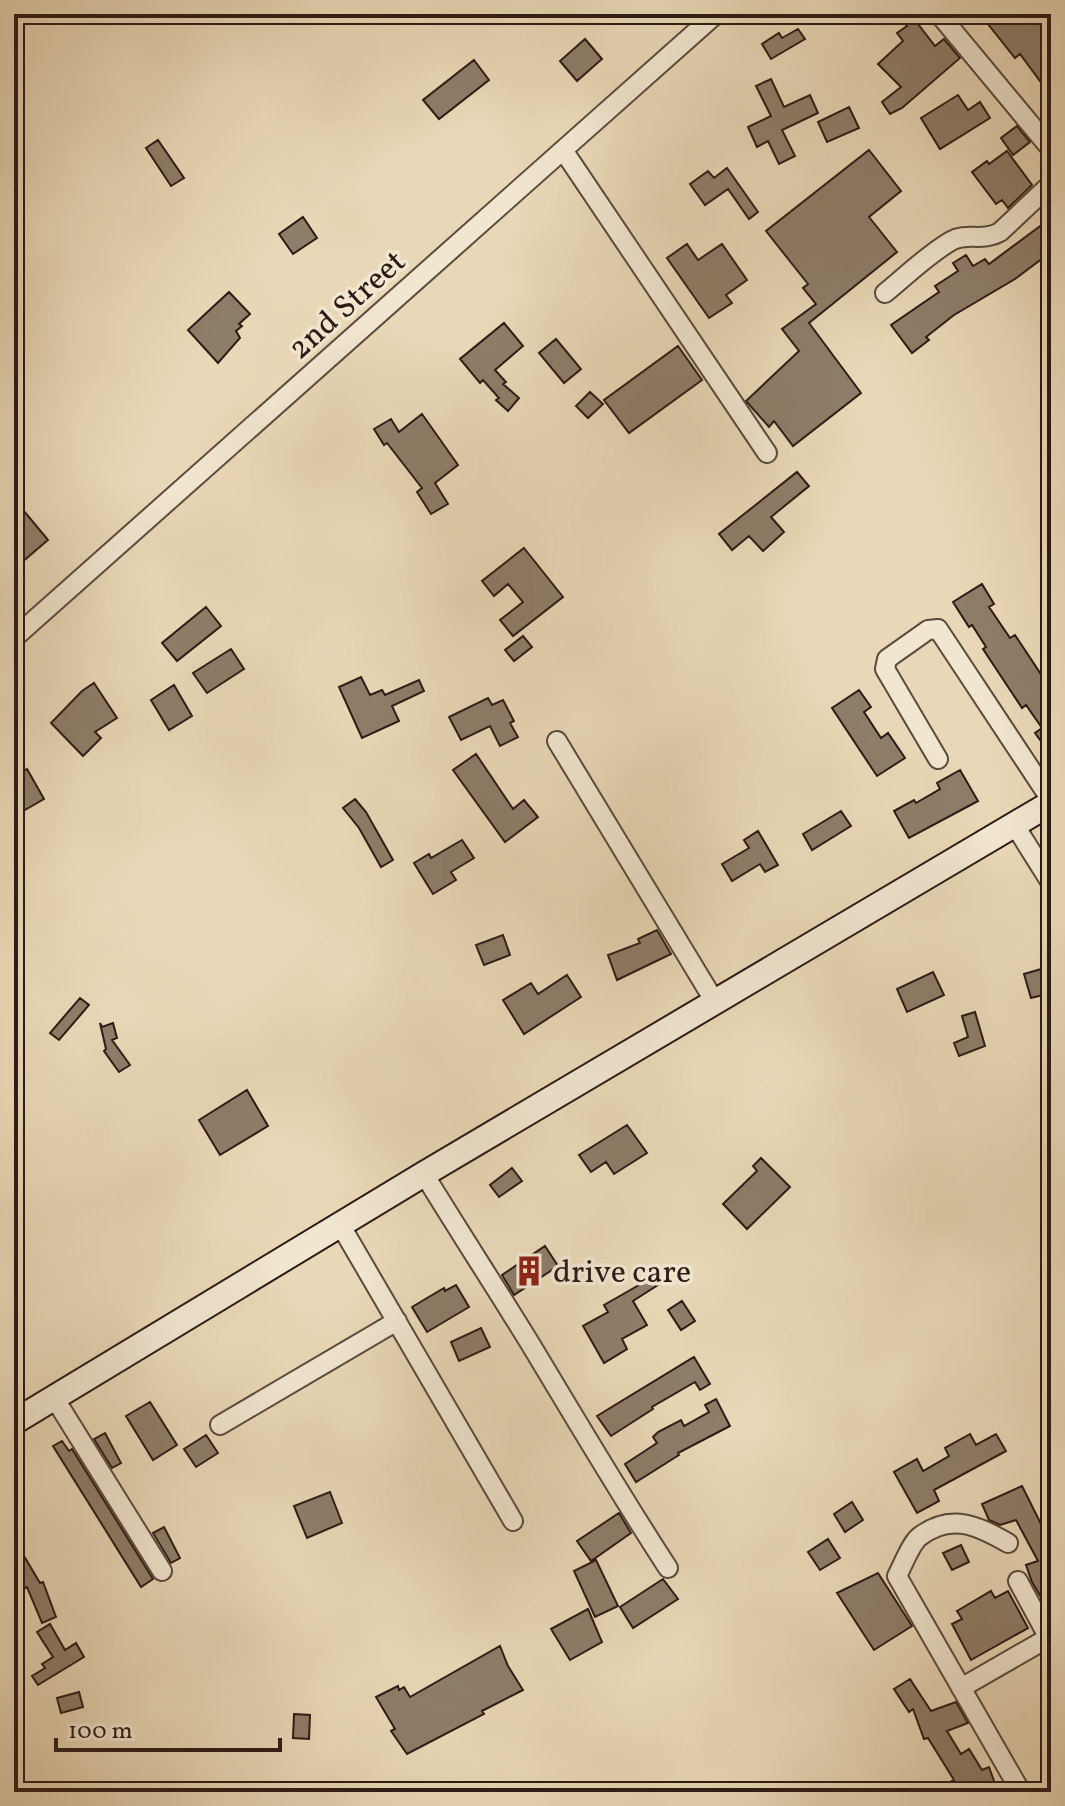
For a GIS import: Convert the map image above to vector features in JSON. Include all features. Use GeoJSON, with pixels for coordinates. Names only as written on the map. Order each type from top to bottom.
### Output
{"type":"FeatureCollection","features":[{"type":"Feature","properties":{"kind":"main road"},"geometry":{"type":"LineString","coordinates":[[14,1422],[1051,801]]}},
{"type":"Feature","properties":{"kind":"street","name":"2nd Street"},"geometry":{"type":"LineString","coordinates":[[14,638],[716,14]]}},
{"type":"Feature","properties":{"kind":"street"},"geometry":{"type":"LineString","coordinates":[[939,14],[1051,149]]}},
{"type":"Feature","properties":{"kind":"street"},"geometry":{"type":"LineString","coordinates":[[563,150],[767,453]]}},
{"type":"Feature","properties":{"kind":"street"},"geometry":{"type":"LineString","coordinates":[[885,293],[951,241],[967,237],[990,238],[1000,232],[1051,184]]}},
{"type":"Feature","properties":{"kind":"street"},"geometry":{"type":"LineString","coordinates":[[938,759],[885,669],[887,659],[928,630],[938,629],[1051,801]]}},
{"type":"Feature","properties":{"kind":"street"},"geometry":{"type":"LineString","coordinates":[[557,741],[715,1002]]}},
{"type":"Feature","properties":{"kind":"street"},"geometry":{"type":"LineString","coordinates":[[1014,824],[1051,883]]}},
{"type":"Feature","properties":{"kind":"street"},"geometry":{"type":"LineString","coordinates":[[424,1174],[614,1487],[668,1568]]}},
{"type":"Feature","properties":{"kind":"street"},"geometry":{"type":"LineString","coordinates":[[341,1226],[513,1521]]}},
{"type":"Feature","properties":{"kind":"street"},"geometry":{"type":"LineString","coordinates":[[220,1425],[397,1321]]}},
{"type":"Feature","properties":{"kind":"street"},"geometry":{"type":"LineString","coordinates":[[55,1399],[162,1571]]}},
{"type":"Feature","properties":{"kind":"street"},"geometry":{"type":"LineString","coordinates":[[1008,1543],[961,1522],[933,1530],[917,1538],[897,1576],[1021,1792]]}},
{"type":"Feature","properties":{"kind":"street"},"geometry":{"type":"LineString","coordinates":[[961,1688],[1050,1640],[1018,1581]]}},
{"type":"Feature","properties":{"kind":"building"},"geometry":{"type":"Polygon","coordinates":[[[898,14],[927,14],[928,17],[918,24],[935,46],[944,39],[960,58],[902,108],[890,114],[882,102],[901,87],[878,64],[903,41],[897,33],[907,26],[898,14]]]}},
{"type":"Feature","properties":{"kind":"building"},"geometry":{"type":"Polygon","coordinates":[[[980,14],[1051,14],[1051,96],[1020,54],[1015,58],[980,14]]]}},
{"type":"Feature","properties":{"kind":"building"},"geometry":{"type":"Polygon","coordinates":[[[798,29],[805,39],[771,59],[762,44],[779,33],[782,38],[798,29]]]}},
{"type":"Feature","properties":{"kind":"building"},"geometry":{"type":"Polygon","coordinates":[[[585,39],[602,59],[577,81],[560,61],[585,39]]]}},
{"type":"Feature","properties":{"kind":"building"},"geometry":{"type":"Polygon","coordinates":[[[474,60],[489,80],[439,119],[423,100],[474,60]]]}},
{"type":"Feature","properties":{"kind":"building"},"geometry":{"type":"Polygon","coordinates":[[[771,79],[784,107],[810,95],[818,113],[782,130],[795,156],[779,164],[768,141],[757,147],[748,127],[771,116],[756,86],[771,79]]]}},
{"type":"Feature","properties":{"kind":"building"},"geometry":{"type":"Polygon","coordinates":[[[958,95],[968,110],[980,102],[990,118],[940,149],[921,118],[958,95]]]}},
{"type":"Feature","properties":{"kind":"building"},"geometry":{"type":"Polygon","coordinates":[[[849,107],[859,128],[827,142],[818,122],[849,107]]]}},
{"type":"Feature","properties":{"kind":"building"},"geometry":{"type":"Polygon","coordinates":[[[1017,126],[1030,142],[1013,155],[1001,138],[1017,126]]]}},
{"type":"Feature","properties":{"kind":"building"},"geometry":{"type":"Polygon","coordinates":[[[158,140],[184,178],[171,186],[146,148],[158,140]]]}},
{"type":"Feature","properties":{"kind":"building"},"geometry":{"type":"Polygon","coordinates":[[[869,150],[901,191],[869,217],[897,252],[809,323],[861,393],[793,446],[774,421],[769,427],[746,401],[799,351],[782,329],[816,304],[803,288],[808,284],[766,231],[869,150]]]}},
{"type":"Feature","properties":{"kind":"building"},"geometry":{"type":"Polygon","coordinates":[[[1007,151],[1032,185],[1008,208],[1002,200],[996,204],[972,172],[1007,151]]]}},
{"type":"Feature","properties":{"kind":"building"},"geometry":{"type":"Polygon","coordinates":[[[727,168],[758,212],[749,219],[728,189],[705,205],[690,184],[708,171],[714,178],[727,168]]]}},
{"type":"Feature","properties":{"kind":"building"},"geometry":{"type":"Polygon","coordinates":[[[303,217],[317,238],[293,254],[279,234],[303,217]]]}},
{"type":"Feature","properties":{"kind":"building"},"geometry":{"type":"Polygon","coordinates":[[[1051,218],[1051,252],[1015,279],[954,315],[926,337],[929,340],[912,353],[891,325],[939,292],[935,286],[958,271],[953,263],[966,255],[973,266],[985,259],[989,264],[1051,218]]]}},
{"type":"Feature","properties":{"kind":"building"},"geometry":{"type":"Polygon","coordinates":[[[687,244],[698,260],[722,244],[747,280],[726,295],[732,303],[709,318],[667,258],[687,244]]]}},
{"type":"Feature","properties":{"kind":"building"},"geometry":{"type":"Polygon","coordinates":[[[229,292],[250,314],[236,331],[240,338],[218,363],[188,330],[229,292]]]}},
{"type":"Feature","properties":{"kind":"building"},"geometry":{"type":"Polygon","coordinates":[[[504,323],[523,346],[495,370],[506,382],[503,384],[519,398],[508,411],[496,400],[499,398],[483,380],[480,383],[460,359],[504,323]]]}},
{"type":"Feature","properties":{"kind":"building"},"geometry":{"type":"Polygon","coordinates":[[[556,339],[581,369],[564,383],[539,353],[556,339]]]}},
{"type":"Feature","properties":{"kind":"building"},"geometry":{"type":"Polygon","coordinates":[[[678,346],[702,380],[629,433],[604,400],[678,346]]]}},
{"type":"Feature","properties":{"kind":"building"},"geometry":{"type":"Polygon","coordinates":[[[590,392],[603,404],[588,418],[576,406],[590,392]]]}},
{"type":"Feature","properties":{"kind":"building"},"geometry":{"type":"Polygon","coordinates":[[[422,414],[458,465],[435,483],[448,504],[431,514],[417,492],[422,488],[374,429],[391,419],[399,432],[422,414]]]}},
{"type":"Feature","properties":{"kind":"building"},"geometry":{"type":"Polygon","coordinates":[[[797,472],[809,486],[771,517],[784,532],[763,551],[749,536],[732,550],[719,534],[797,472]]]}},
{"type":"Feature","properties":{"kind":"building"},"geometry":{"type":"Polygon","coordinates":[[[14,499],[48,540],[14,569],[14,499]]]}},
{"type":"Feature","properties":{"kind":"building"},"geometry":{"type":"Polygon","coordinates":[[[524,548],[563,597],[513,636],[500,620],[523,602],[508,584],[494,596],[482,581],[524,548]]]}},
{"type":"Feature","properties":{"kind":"building"},"geometry":{"type":"Polygon","coordinates":[[[982,584],[994,604],[989,607],[1010,638],[1015,635],[1048,685],[1043,688],[1051,700],[1051,755],[1035,733],[1042,728],[1026,705],[1022,708],[983,649],[986,647],[972,625],[969,627],[953,602],[982,584]]]}},
{"type":"Feature","properties":{"kind":"building"},"geometry":{"type":"Polygon","coordinates":[[[206,607],[221,626],[177,661],[162,643],[206,607]]]}},
{"type":"Feature","properties":{"kind":"building"},"geometry":{"type":"Polygon","coordinates":[[[523,636],[532,647],[514,661],[505,650],[523,636]]]}},
{"type":"Feature","properties":{"kind":"building"},"geometry":{"type":"Polygon","coordinates":[[[231,649],[244,669],[207,693],[193,673],[231,649]]]}},
{"type":"Feature","properties":{"kind":"building"},"geometry":{"type":"Polygon","coordinates":[[[361,677],[370,695],[382,690],[385,695],[419,680],[424,691],[392,706],[399,721],[362,738],[339,687],[361,677]]]}},
{"type":"Feature","properties":{"kind":"building"},"geometry":{"type":"Polygon","coordinates":[[[94,683],[117,718],[95,732],[101,738],[83,756],[51,723],[94,683]]]}},
{"type":"Feature","properties":{"kind":"building"},"geometry":{"type":"Polygon","coordinates":[[[174,685],[192,716],[169,730],[151,700],[174,685]]]}},
{"type":"Feature","properties":{"kind":"building"},"geometry":{"type":"Polygon","coordinates":[[[859,690],[871,707],[864,712],[881,738],[888,733],[905,758],[877,776],[832,708],[859,690]]]}},
{"type":"Feature","properties":{"kind":"building"},"geometry":{"type":"Polygon","coordinates":[[[488,698],[492,705],[503,700],[518,737],[500,746],[490,726],[461,740],[449,717],[488,698]]]}},
{"type":"Feature","properties":{"kind":"building"},"geometry":{"type":"Polygon","coordinates":[[[476,754],[513,809],[524,800],[538,817],[505,842],[453,770],[476,754]]]}},
{"type":"Feature","properties":{"kind":"building"},"geometry":{"type":"Polygon","coordinates":[[[27,769],[44,799],[25,810],[14,792],[14,776],[27,769]]]}},
{"type":"Feature","properties":{"kind":"building"},"geometry":{"type":"Polygon","coordinates":[[[960,770],[978,801],[909,838],[894,811],[940,789],[937,783],[960,770]]]}},
{"type":"Feature","properties":{"kind":"building"},"geometry":{"type":"Polygon","coordinates":[[[355,799],[366,812],[393,860],[381,867],[359,828],[343,808],[355,799]]]}},
{"type":"Feature","properties":{"kind":"building"},"geometry":{"type":"Polygon","coordinates":[[[841,811],[851,826],[812,850],[803,834],[841,811]]]}},
{"type":"Feature","properties":{"kind":"building"},"geometry":{"type":"Polygon","coordinates":[[[758,831],[778,865],[765,872],[760,864],[732,881],[722,864],[749,848],[744,840],[758,831]]]}},
{"type":"Feature","properties":{"kind":"building"},"geometry":{"type":"Polygon","coordinates":[[[462,840],[474,858],[451,872],[456,880],[433,894],[414,863],[429,854],[431,858],[462,840]]]}},
{"type":"Feature","properties":{"kind":"building"},"geometry":{"type":"Polygon","coordinates":[[[657,930],[671,954],[617,980],[608,955],[640,943],[638,939],[657,930]]]}},
{"type":"Feature","properties":{"kind":"building"},"geometry":{"type":"Polygon","coordinates":[[[503,935],[510,955],[484,965],[476,945],[503,935]]]}},
{"type":"Feature","properties":{"kind":"building"},"geometry":{"type":"Polygon","coordinates":[[[1048,967],[1051,993],[1031,998],[1024,974],[1048,967]]]}},
{"type":"Feature","properties":{"kind":"building"},"geometry":{"type":"Polygon","coordinates":[[[933,972],[944,995],[907,1012],[897,989],[933,972]]]}},
{"type":"Feature","properties":{"kind":"building"},"geometry":{"type":"Polygon","coordinates":[[[567,975],[581,997],[524,1034],[503,1000],[531,983],[538,994],[567,975]]]}},
{"type":"Feature","properties":{"kind":"building"},"geometry":{"type":"Polygon","coordinates":[[[80,998],[89,1005],[59,1040],[50,1033],[80,998]]]}},
{"type":"Feature","properties":{"kind":"building"},"geometry":{"type":"Polygon","coordinates":[[[975,1012],[985,1046],[959,1056],[954,1043],[968,1037],[962,1016],[975,1012]]]}},
{"type":"Feature","properties":{"kind":"building"},"geometry":{"type":"Polygon","coordinates":[[[100,1023],[102,1027],[113,1023],[117,1038],[112,1040],[130,1065],[119,1072],[104,1051],[100,1023]]]}},
{"type":"Feature","properties":{"kind":"building"},"geometry":{"type":"Polygon","coordinates":[[[247,1090],[268,1126],[220,1155],[199,1120],[247,1090]]]}},
{"type":"Feature","properties":{"kind":"building"},"geometry":{"type":"Polygon","coordinates":[[[627,1125],[647,1153],[614,1174],[606,1162],[591,1172],[579,1155],[627,1125]]]}},
{"type":"Feature","properties":{"kind":"building"},"geometry":{"type":"Polygon","coordinates":[[[761,1158],[790,1187],[747,1229],[723,1204],[757,1171],[753,1166],[761,1158]]]}},
{"type":"Feature","properties":{"kind":"building"},"geometry":{"type":"Polygon","coordinates":[[[512,1168],[522,1181],[499,1197],[490,1185],[512,1168]]]}},
{"type":"Feature","properties":{"kind":"building","name":"drive care"},"geometry":{"type":"Polygon","coordinates":[[[545,1246],[558,1266],[514,1295],[502,1275],[545,1246]]]}},
{"type":"Feature","properties":{"kind":"building"},"geometry":{"type":"Polygon","coordinates":[[[653,1277],[658,1285],[633,1301],[647,1325],[622,1339],[627,1349],[604,1363],[583,1326],[608,1312],[604,1305],[653,1277]]]}},
{"type":"Feature","properties":{"kind":"building"},"geometry":{"type":"Polygon","coordinates":[[[456,1285],[469,1307],[427,1332],[412,1307],[444,1288],[445,1291],[456,1285]]]}},
{"type":"Feature","properties":{"kind":"building"},"geometry":{"type":"Polygon","coordinates":[[[682,1301],[695,1321],[681,1330],[668,1310],[682,1301]]]}},
{"type":"Feature","properties":{"kind":"building"},"geometry":{"type":"Polygon","coordinates":[[[481,1328],[490,1347],[459,1361],[451,1342],[481,1328]]]}},
{"type":"Feature","properties":{"kind":"building"},"geometry":{"type":"Polygon","coordinates":[[[694,1357],[710,1384],[700,1390],[695,1382],[611,1436],[597,1416],[694,1357]]]}},
{"type":"Feature","properties":{"kind":"building"},"geometry":{"type":"Polygon","coordinates":[[[716,1399],[730,1426],[678,1453],[636,1482],[625,1464],[657,1443],[653,1437],[658,1432],[681,1420],[684,1426],[709,1412],[705,1405],[716,1399]]]}},
{"type":"Feature","properties":{"kind":"building"},"geometry":{"type":"Polygon","coordinates":[[[150,1402],[177,1445],[153,1460],[126,1416],[150,1402]]]}},
{"type":"Feature","properties":{"kind":"building"},"geometry":{"type":"Polygon","coordinates":[[[105,1433],[121,1463],[112,1468],[94,1439],[105,1433]]]}},
{"type":"Feature","properties":{"kind":"building"},"geometry":{"type":"Polygon","coordinates":[[[970,1434],[976,1445],[996,1434],[1006,1451],[934,1490],[939,1501],[917,1513],[894,1472],[917,1459],[923,1471],[949,1456],[945,1448],[970,1434]]]}},
{"type":"Feature","properties":{"kind":"building"},"geometry":{"type":"Polygon","coordinates":[[[206,1435],[218,1453],[196,1467],[184,1449],[206,1435]]]}},
{"type":"Feature","properties":{"kind":"building"},"geometry":{"type":"Polygon","coordinates":[[[62,1441],[69,1451],[72,1449],[153,1579],[141,1587],[53,1446],[62,1441]]]}},
{"type":"Feature","properties":{"kind":"building"},"geometry":{"type":"Polygon","coordinates":[[[1022,1486],[1051,1544],[1051,1614],[1032,1582],[1026,1565],[1038,1561],[1016,1520],[1000,1525],[989,1520],[982,1504],[1022,1486]]]}},
{"type":"Feature","properties":{"kind":"building"},"geometry":{"type":"Polygon","coordinates":[[[330,1492],[342,1523],[307,1538],[294,1506],[330,1492]]]}},
{"type":"Feature","properties":{"kind":"building"},"geometry":{"type":"Polygon","coordinates":[[[852,1502],[863,1520],[845,1532],[834,1514],[852,1502]]]}},
{"type":"Feature","properties":{"kind":"building"},"geometry":{"type":"Polygon","coordinates":[[[619,1513],[631,1533],[591,1561],[577,1541],[619,1513]]]}},
{"type":"Feature","properties":{"kind":"building"},"geometry":{"type":"Polygon","coordinates":[[[164,1527],[180,1558],[171,1563],[153,1533],[164,1527]]]}},
{"type":"Feature","properties":{"kind":"building"},"geometry":{"type":"Polygon","coordinates":[[[14,1539],[40,1583],[43,1582],[56,1617],[42,1623],[27,1587],[23,1589],[14,1573],[14,1539]]]}},
{"type":"Feature","properties":{"kind":"building"},"geometry":{"type":"Polygon","coordinates":[[[828,1539],[840,1558],[820,1570],[808,1552],[828,1539]]]}},
{"type":"Feature","properties":{"kind":"building"},"geometry":{"type":"Polygon","coordinates":[[[961,1545],[969,1562],[952,1570],[943,1553],[961,1545]]]}},
{"type":"Feature","properties":{"kind":"building"},"geometry":{"type":"Polygon","coordinates":[[[596,1560],[618,1606],[595,1617],[574,1571],[596,1560]]]}},
{"type":"Feature","properties":{"kind":"building"},"geometry":{"type":"Polygon","coordinates":[[[878,1573],[912,1626],[874,1650],[837,1593],[878,1573]]]}},
{"type":"Feature","properties":{"kind":"building"},"geometry":{"type":"Polygon","coordinates":[[[663,1579],[678,1599],[633,1628],[620,1607],[663,1579]]]}},
{"type":"Feature","properties":{"kind":"building"},"geometry":{"type":"Polygon","coordinates":[[[991,1591],[995,1598],[1008,1591],[1028,1628],[971,1660],[952,1624],[962,1619],[957,1611],[991,1591]]]}},
{"type":"Feature","properties":{"kind":"building"},"geometry":{"type":"Polygon","coordinates":[[[588,1609],[602,1642],[570,1660],[551,1629],[588,1609]]]}},
{"type":"Feature","properties":{"kind":"building"},"geometry":{"type":"Polygon","coordinates":[[[50,1624],[65,1650],[76,1643],[84,1657],[38,1685],[32,1676],[45,1668],[42,1664],[53,1657],[37,1632],[50,1624]]]}},
{"type":"Feature","properties":{"kind":"building"},"geometry":{"type":"Polygon","coordinates":[[[500,1646],[523,1690],[407,1754],[391,1731],[395,1729],[376,1697],[398,1686],[399,1690],[404,1687],[410,1697],[500,1646]]]}},
{"type":"Feature","properties":{"kind":"building"},"geometry":{"type":"Polygon","coordinates":[[[910,1679],[931,1711],[956,1702],[968,1723],[947,1731],[961,1754],[969,1749],[982,1770],[989,1767],[998,1792],[954,1792],[950,1782],[954,1780],[928,1738],[924,1739],[913,1709],[909,1712],[894,1689],[910,1679]]]}},
{"type":"Feature","properties":{"kind":"building"},"geometry":{"type":"Polygon","coordinates":[[[79,1692],[83,1707],[61,1713],[57,1698],[79,1692]]]}},
{"type":"Feature","properties":{"kind":"building"},"geometry":{"type":"Polygon","coordinates":[[[294,1714],[310,1715],[309,1739],[293,1738],[294,1714]]]}},
{"type":"Feature","properties":{"kind":"place","name":"drive care"},"geometry":{"type":"Point","coordinates":[529,1271]}}]}
